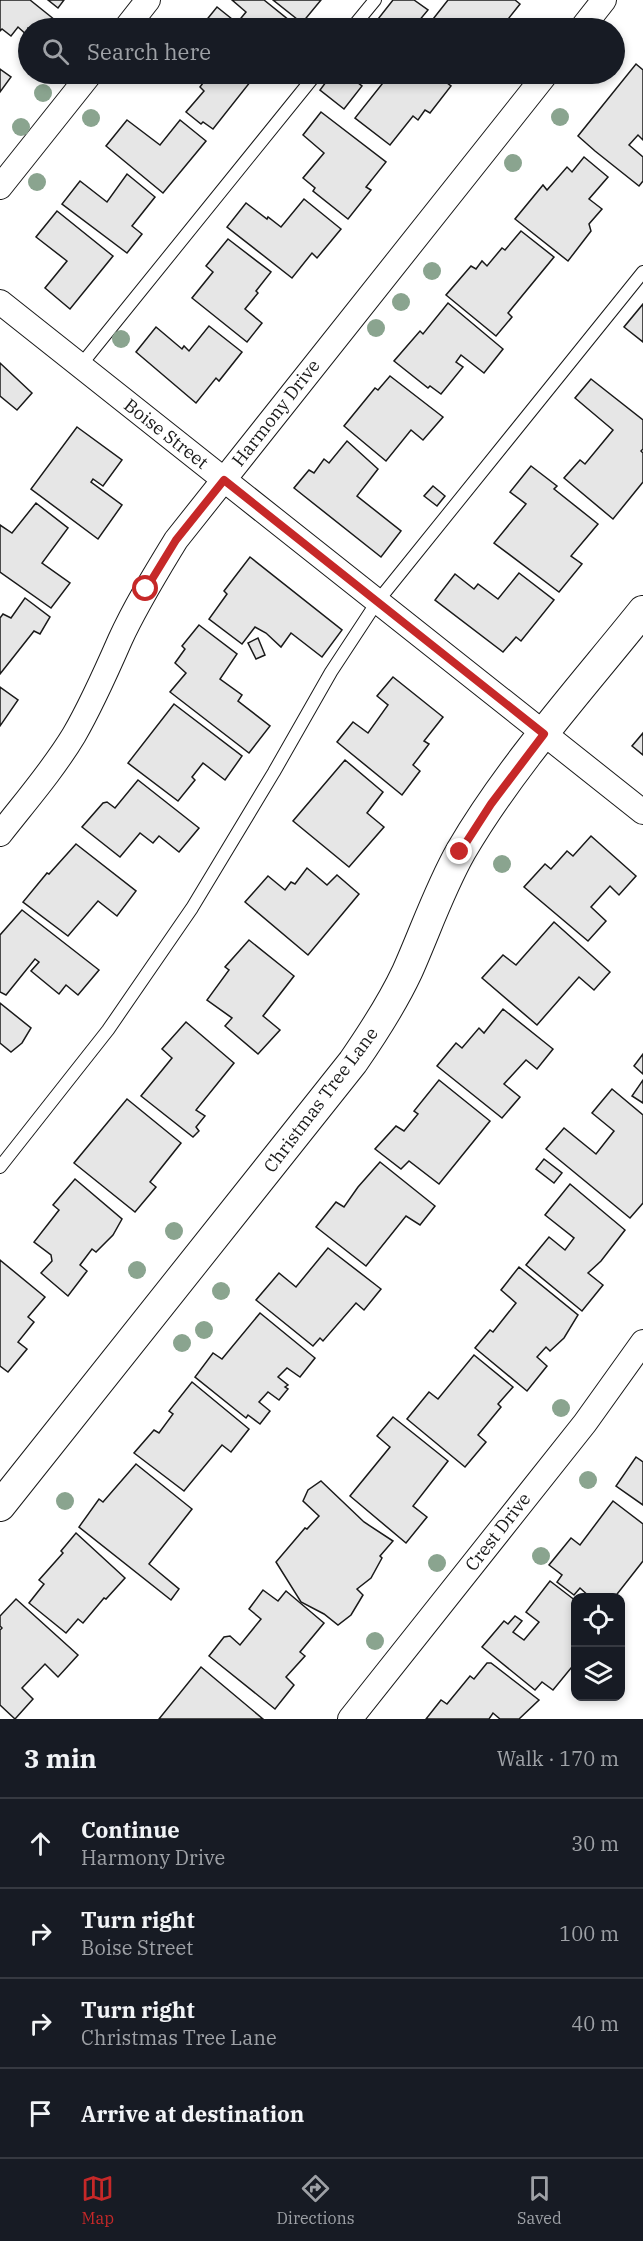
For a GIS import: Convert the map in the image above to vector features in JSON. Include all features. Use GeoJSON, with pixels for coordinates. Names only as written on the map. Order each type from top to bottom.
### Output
{"type":"FeatureCollection","features":[{"type":"Feature","properties":{"kind":"street"},"geometry":{"type":"LineString","coordinates":[[134,18],[148,0]]}},
{"type":"Feature","properties":{"kind":"street"},"geometry":{"type":"LineString","coordinates":[[590,18],[604,0]]}},
{"type":"Feature","properties":{"kind":"street"},"geometry":{"type":"LineString","coordinates":[[0,187],[82,84]]}},
{"type":"Feature","properties":{"kind":"street","name":"Harmony Drive"},"geometry":{"type":"LineString","coordinates":[[0,834],[74,736],[101,686],[146,589],[176,540],[538,84]]}},
{"type":"Feature","properties":{"kind":"street","name":"Boise Street"},"geometry":{"type":"LineString","coordinates":[[0,302],[643,812]]}},
{"type":"Feature","properties":{"kind":"street","name":"Christmas Tree Lane"},"geometry":{"type":"LineString","coordinates":[[0,1506],[353,1062],[380,1023],[406,973],[435,903],[460,852],[491,804],[544,734],[643,611]]}},
{"type":"Feature","properties":{"kind":"street","name":"Crest Drive"},"geometry":{"type":"LineString","coordinates":[[350,1719],[577,1432],[643,1342]]}},
{"type":"Feature","properties":{"kind":"lane"},"geometry":{"type":"LineString","coordinates":[[360,18],[375,0]]}},
{"type":"Feature","properties":{"kind":"lane"},"geometry":{"type":"LineString","coordinates":[[80,366],[308,84]]}},
{"type":"Feature","properties":{"kind":"lane"},"geometry":{"type":"LineString","coordinates":[[0,1167],[108,1030],[192,908],[331,672],[377,602],[643,272]]}},
{"type":"Feature","properties":{"kind":"building"},"geometry":{"type":"Polygon","coordinates":[[[0,0],[30,0],[52,18],[18,18],[18,27],[11,36],[2,29],[0,31],[0,0]]]}},
{"type":"Feature","properties":{"kind":"building"},"geometry":{"type":"Polygon","coordinates":[[[48,0],[64,0],[58,8],[48,0]]]}},
{"type":"Feature","properties":{"kind":"building"},"geometry":{"type":"Polygon","coordinates":[[[232,0],[264,0],[286,18],[241,18],[246,12],[232,0]]]}},
{"type":"Feature","properties":{"kind":"building"},"geometry":{"type":"Polygon","coordinates":[[[273,0],[321,0],[306,18],[296,18],[273,0]]]}},
{"type":"Feature","properties":{"kind":"building"},"geometry":{"type":"Polygon","coordinates":[[[393,0],[414,0],[428,10],[421,18],[379,18],[393,0]]]}},
{"type":"Feature","properties":{"kind":"building"},"geometry":{"type":"Polygon","coordinates":[[[448,0],[515,0],[520,4],[509,18],[434,18],[448,0]]]}},
{"type":"Feature","properties":{"kind":"building"},"geometry":{"type":"Polygon","coordinates":[[[217,7],[231,18],[208,18],[217,7]]]}},
{"type":"Feature","properties":{"kind":"building"},"geometry":{"type":"Polygon","coordinates":[[[636,64],[643,70],[643,140],[638,135],[629,145],[643,157],[643,181],[639,186],[578,136],[620,84],[625,84],[625,78],[636,64]]]}},
{"type":"Feature","properties":{"kind":"building"},"geometry":{"type":"Polygon","coordinates":[[[0,69],[11,77],[0,92],[0,69]]]}},
{"type":"Feature","properties":{"kind":"building"},"geometry":{"type":"Polygon","coordinates":[[[202,84],[249,84],[213,129],[203,122],[201,124],[186,112],[204,91],[200,87],[202,84]]]}},
{"type":"Feature","properties":{"kind":"building"},"geometry":{"type":"Polygon","coordinates":[[[324,84],[359,84],[362,86],[344,109],[320,90],[324,84]]]}},
{"type":"Feature","properties":{"kind":"building"},"geometry":{"type":"Polygon","coordinates":[[[382,84],[448,84],[451,86],[430,113],[425,110],[418,120],[413,116],[390,145],[355,118],[382,84]]]}},
{"type":"Feature","properties":{"kind":"building"},"geometry":{"type":"Polygon","coordinates":[[[321,112],[386,162],[366,187],[371,190],[348,219],[313,191],[315,188],[303,178],[324,153],[303,135],[321,112]]]}},
{"type":"Feature","properties":{"kind":"building"},"geometry":{"type":"Polygon","coordinates":[[[127,120],[160,145],[180,120],[206,141],[163,193],[106,146],[127,120]]]}},
{"type":"Feature","properties":{"kind":"building"},"geometry":{"type":"Polygon","coordinates":[[[584,157],[608,177],[589,199],[602,209],[589,224],[591,231],[568,261],[515,219],[543,185],[547,190],[567,167],[572,172],[584,157]]]}},
{"type":"Feature","properties":{"kind":"building"},"geometry":{"type":"Polygon","coordinates":[[[127,174],[155,197],[132,226],[142,234],[127,253],[62,204],[80,181],[107,202],[127,174]]]}},
{"type":"Feature","properties":{"kind":"building"},"geometry":{"type":"Polygon","coordinates":[[[304,199],[341,229],[317,258],[312,253],[292,278],[227,227],[246,203],[281,227],[304,199]]]}},
{"type":"Feature","properties":{"kind":"building"},"geometry":{"type":"Polygon","coordinates":[[[57,211],[113,256],[70,309],[45,288],[67,261],[36,237],[57,211]]]}},
{"type":"Feature","properties":{"kind":"building"},"geometry":{"type":"Polygon","coordinates":[[[521,231],[554,257],[508,313],[512,317],[496,336],[446,295],[471,266],[476,269],[482,261],[487,266],[521,231]]]}},
{"type":"Feature","properties":{"kind":"building"},"geometry":{"type":"Polygon","coordinates":[[[228,239],[271,272],[245,309],[262,323],[247,342],[192,298],[213,272],[206,266],[228,239]]]}},
{"type":"Feature","properties":{"kind":"building"},"geometry":{"type":"Polygon","coordinates":[[[448,303],[503,349],[484,373],[461,355],[456,362],[463,367],[441,394],[430,386],[428,388],[394,361],[420,331],[423,334],[448,303]]]}},
{"type":"Feature","properties":{"kind":"building"},"geometry":{"type":"Polygon","coordinates":[[[643,304],[643,342],[624,327],[643,304]]]}},
{"type":"Feature","properties":{"kind":"building"},"geometry":{"type":"Polygon","coordinates":[[[209,326],[242,352],[219,381],[216,378],[196,403],[136,352],[156,327],[182,349],[184,346],[189,351],[209,326]]]}},
{"type":"Feature","properties":{"kind":"building"},"geometry":{"type":"Polygon","coordinates":[[[0,363],[32,393],[17,410],[0,396],[0,363]]]}},
{"type":"Feature","properties":{"kind":"building"},"geometry":{"type":"Polygon","coordinates":[[[390,376],[443,417],[423,440],[411,430],[386,461],[344,426],[375,388],[378,390],[390,376]]]}},
{"type":"Feature","properties":{"kind":"building"},"geometry":{"type":"Polygon","coordinates":[[[591,379],[643,420],[643,449],[641,451],[643,453],[643,482],[613,519],[564,478],[580,460],[585,464],[613,430],[575,398],[591,379]]]}},
{"type":"Feature","properties":{"kind":"building"},"geometry":{"type":"Polygon","coordinates":[[[77,427],[122,460],[103,486],[93,479],[91,482],[122,505],[98,539],[31,489],[77,427]]]}},
{"type":"Feature","properties":{"kind":"building"},"geometry":{"type":"Polygon","coordinates":[[[347,441],[378,469],[357,496],[401,531],[381,557],[294,488],[309,470],[314,473],[324,459],[329,463],[347,441]]]}},
{"type":"Feature","properties":{"kind":"building"},"geometry":{"type":"Polygon","coordinates":[[[531,466],[557,486],[554,489],[598,524],[571,556],[582,564],[559,592],[494,543],[526,504],[510,492],[531,466]]]}},
{"type":"Feature","properties":{"kind":"building"},"geometry":{"type":"Polygon","coordinates":[[[433,486],[445,496],[437,506],[424,496],[433,486]]]}},
{"type":"Feature","properties":{"kind":"building"},"geometry":{"type":"Polygon","coordinates":[[[36,503],[68,528],[42,563],[70,583],[51,608],[0,572],[0,525],[12,533],[36,503]]]}},
{"type":"Feature","properties":{"kind":"building"},"geometry":{"type":"Polygon","coordinates":[[[250,557],[342,630],[322,657],[291,633],[281,647],[266,633],[255,627],[242,644],[209,619],[227,594],[224,591],[250,557]]]}},
{"type":"Feature","properties":{"kind":"building"},"geometry":{"type":"Polygon","coordinates":[[[519,573],[554,600],[521,641],[516,637],[503,652],[435,600],[455,574],[474,589],[478,584],[498,599],[519,573]]]}},
{"type":"Feature","properties":{"kind":"building"},"geometry":{"type":"Polygon","coordinates":[[[25,598],[50,617],[40,634],[34,631],[0,674],[0,618],[3,614],[11,618],[25,598]]]}},
{"type":"Feature","properties":{"kind":"building"},"geometry":{"type":"Polygon","coordinates":[[[199,625],[237,654],[220,679],[242,695],[238,701],[270,726],[249,753],[170,692],[186,673],[175,663],[185,649],[182,646],[199,625]]]}},
{"type":"Feature","properties":{"kind":"building"},"geometry":{"type":"Polygon","coordinates":[[[258,638],[265,655],[256,659],[248,643],[258,638]]]}},
{"type":"Feature","properties":{"kind":"building"},"geometry":{"type":"Polygon","coordinates":[[[393,677],[443,717],[424,741],[429,744],[413,765],[420,771],[402,795],[337,742],[353,722],[368,733],[388,705],[377,696],[393,677]]]}},
{"type":"Feature","properties":{"kind":"building"},"geometry":{"type":"Polygon","coordinates":[[[0,687],[18,700],[0,726],[0,687]]]}},
{"type":"Feature","properties":{"kind":"building"},"geometry":{"type":"Polygon","coordinates":[[[174,704],[242,756],[225,780],[203,763],[192,777],[195,780],[178,801],[128,763],[174,704]]]}},
{"type":"Feature","properties":{"kind":"building"},"geometry":{"type":"Polygon","coordinates":[[[643,733],[643,755],[632,746],[643,733]]]}},
{"type":"Feature","properties":{"kind":"building"},"geometry":{"type":"Polygon","coordinates":[[[345,760],[383,792],[367,813],[384,827],[349,867],[293,821],[345,760]]]}},
{"type":"Feature","properties":{"kind":"building"},"geometry":{"type":"Polygon","coordinates":[[[138,780],[199,828],[179,852],[159,836],[153,843],[140,833],[120,857],[82,827],[103,803],[107,802],[115,808],[138,780]]]}},
{"type":"Feature","properties":{"kind":"building"},"geometry":{"type":"Polygon","coordinates":[[[591,836],[636,876],[619,895],[610,886],[591,907],[606,921],[588,941],[524,887],[545,864],[551,869],[567,851],[573,856],[591,836]]]}},
{"type":"Feature","properties":{"kind":"building"},"geometry":{"type":"Polygon","coordinates":[[[76,844],[136,891],[117,916],[98,901],[68,936],[23,902],[47,873],[49,874],[76,844]]]}},
{"type":"Feature","properties":{"kind":"building"},"geometry":{"type":"Polygon","coordinates":[[[307,868],[327,885],[337,875],[359,894],[308,955],[245,902],[268,876],[285,890],[291,882],[295,884],[307,868]]]}},
{"type":"Feature","properties":{"kind":"building"},"geometry":{"type":"Polygon","coordinates":[[[22,910],[99,970],[78,995],[66,985],[59,994],[31,971],[39,962],[35,959],[6,995],[0,992],[0,935],[22,910]]]}},
{"type":"Feature","properties":{"kind":"building"},"geometry":{"type":"Polygon","coordinates":[[[554,922],[610,972],[594,990],[579,977],[537,1025],[482,978],[503,955],[516,965],[554,922]]]}},
{"type":"Feature","properties":{"kind":"building"},"geometry":{"type":"Polygon","coordinates":[[[249,940],[294,976],[263,1016],[280,1030],[258,1054],[225,1026],[232,1018],[207,1000],[229,970],[225,967],[249,940]]]}},
{"type":"Feature","properties":{"kind":"building"},"geometry":{"type":"Polygon","coordinates":[[[0,1003],[31,1028],[22,1043],[11,1052],[0,1043],[0,1003]]]}},
{"type":"Feature","properties":{"kind":"building"},"geometry":{"type":"Polygon","coordinates":[[[503,1009],[553,1049],[537,1069],[526,1060],[504,1084],[520,1097],[502,1118],[437,1066],[456,1043],[462,1048],[479,1028],[484,1033],[503,1009]]]}},
{"type":"Feature","properties":{"kind":"building"},"geometry":{"type":"Polygon","coordinates":[[[186,1022],[234,1063],[196,1110],[205,1116],[196,1127],[199,1131],[193,1137],[141,1096],[172,1058],[162,1049],[186,1022]]]}},
{"type":"Feature","properties":{"kind":"building"},"geometry":{"type":"Polygon","coordinates":[[[643,1054],[643,1074],[634,1066],[643,1054]]]}},
{"type":"Feature","properties":{"kind":"building"},"geometry":{"type":"Polygon","coordinates":[[[439,1080],[490,1121],[439,1184],[409,1161],[401,1169],[375,1149],[396,1126],[404,1131],[418,1114],[414,1111],[439,1080]]]}},
{"type":"Feature","properties":{"kind":"building"},"geometry":{"type":"Polygon","coordinates":[[[643,1080],[643,1103],[632,1096],[643,1080]]]}},
{"type":"Feature","properties":{"kind":"building"},"geometry":{"type":"Polygon","coordinates":[[[612,1089],[643,1115],[643,1203],[630,1218],[546,1149],[564,1128],[596,1154],[614,1131],[592,1113],[612,1089]]]}},
{"type":"Feature","properties":{"kind":"building"},"geometry":{"type":"Polygon","coordinates":[[[127,1099],[181,1143],[150,1182],[156,1187],[135,1212],[74,1163],[127,1099]]]}},
{"type":"Feature","properties":{"kind":"building"},"geometry":{"type":"Polygon","coordinates":[[[544,1159],[562,1173],[554,1183],[536,1169],[544,1159]]]}},
{"type":"Feature","properties":{"kind":"building"},"geometry":{"type":"Polygon","coordinates":[[[380,1162],[435,1206],[420,1225],[406,1216],[366,1266],[316,1227],[336,1202],[344,1207],[380,1162]]]}},
{"type":"Feature","properties":{"kind":"building"},"geometry":{"type":"Polygon","coordinates":[[[75,1179],[122,1219],[113,1235],[96,1252],[92,1249],[80,1265],[87,1271],[68,1296],[41,1273],[52,1261],[51,1255],[34,1242],[59,1210],[53,1205],[75,1179]]]}},
{"type":"Feature","properties":{"kind":"building"},"geometry":{"type":"Polygon","coordinates":[[[570,1184],[625,1230],[601,1261],[588,1273],[603,1285],[582,1311],[526,1265],[549,1237],[565,1250],[574,1238],[545,1215],[570,1184]]]}},
{"type":"Feature","properties":{"kind":"building"},"geometry":{"type":"Polygon","coordinates":[[[328,1248],[381,1289],[364,1310],[356,1303],[323,1341],[320,1338],[313,1346],[256,1300],[279,1273],[296,1287],[328,1248]]]}},
{"type":"Feature","properties":{"kind":"building"},"geometry":{"type":"Polygon","coordinates":[[[0,1260],[45,1297],[28,1317],[34,1322],[18,1342],[27,1349],[8,1372],[0,1366],[0,1260]]]}},
{"type":"Feature","properties":{"kind":"building"},"geometry":{"type":"Polygon","coordinates":[[[519,1267],[578,1315],[564,1338],[550,1351],[546,1347],[537,1357],[547,1366],[527,1391],[475,1348],[490,1330],[493,1332],[516,1303],[501,1290],[519,1267]]]}},
{"type":"Feature","properties":{"kind":"building"},"geometry":{"type":"Polygon","coordinates":[[[260,1313],[315,1358],[300,1377],[287,1368],[278,1377],[288,1385],[285,1387],[288,1389],[279,1400],[268,1392],[259,1402],[270,1411],[260,1424],[248,1415],[246,1418],[195,1377],[213,1353],[222,1359],[260,1313]]]}},
{"type":"Feature","properties":{"kind":"building"},"geometry":{"type":"Polygon","coordinates":[[[474,1355],[513,1387],[498,1404],[501,1407],[478,1435],[486,1442],[465,1467],[407,1419],[429,1392],[438,1399],[474,1355]]]}},
{"type":"Feature","properties":{"kind":"building"},"geometry":{"type":"Polygon","coordinates":[[[192,1382],[249,1429],[231,1452],[222,1445],[184,1491],[134,1453],[154,1430],[159,1433],[173,1414],[169,1411],[192,1382]]]}},
{"type":"Feature","properties":{"kind":"building"},"geometry":{"type":"Polygon","coordinates":[[[393,1417],[448,1461],[413,1506],[427,1517],[406,1543],[350,1496],[390,1447],[377,1436],[393,1417]]]}},
{"type":"Feature","properties":{"kind":"building"},"geometry":{"type":"Polygon","coordinates":[[[636,1457],[643,1462],[643,1505],[616,1486],[636,1457]]]}},
{"type":"Feature","properties":{"kind":"building"},"geometry":{"type":"Polygon","coordinates":[[[136,1464],[192,1509],[149,1564],[179,1589],[171,1600],[79,1527],[99,1499],[103,1502],[136,1464]]]}},
{"type":"Feature","properties":{"kind":"building"},"geometry":{"type":"Polygon","coordinates":[[[321,1481],[364,1522],[393,1541],[380,1556],[382,1558],[371,1578],[357,1589],[363,1595],[351,1615],[338,1625],[324,1614],[301,1602],[276,1562],[305,1528],[307,1529],[319,1516],[303,1501],[308,1490],[321,1481]]]}},
{"type":"Feature","properties":{"kind":"building"},"geometry":{"type":"Polygon","coordinates":[[[613,1501],[643,1524],[643,1561],[618,1593],[586,1593],[580,1588],[576,1593],[571,1593],[557,1582],[562,1575],[549,1565],[571,1538],[580,1545],[613,1501]]]}},
{"type":"Feature","properties":{"kind":"building"},"geometry":{"type":"Polygon","coordinates":[[[76,1533],[125,1578],[83,1623],[78,1619],[66,1633],[29,1603],[44,1584],[39,1580],[63,1553],[61,1551],[76,1533]]]}},
{"type":"Feature","properties":{"kind":"building"},"geometry":{"type":"Polygon","coordinates":[[[550,1581],[571,1597],[571,1668],[553,1690],[542,1682],[535,1690],[482,1647],[504,1621],[508,1624],[515,1616],[522,1621],[513,1632],[524,1640],[539,1622],[526,1612],[550,1581]]]}},
{"type":"Feature","properties":{"kind":"building"},"geometry":{"type":"Polygon","coordinates":[[[263,1590],[278,1601],[286,1591],[324,1623],[300,1652],[305,1656],[286,1677],[294,1685],[275,1709],[209,1656],[224,1637],[230,1636],[240,1645],[261,1619],[249,1609],[263,1590]]]}},
{"type":"Feature","properties":{"kind":"building"},"geometry":{"type":"Polygon","coordinates":[[[16,1599],[78,1655],[58,1677],[45,1664],[22,1688],[33,1699],[15,1719],[0,1705],[0,1630],[2,1628],[0,1616],[16,1599]]]}},
{"type":"Feature","properties":{"kind":"building"},"geometry":{"type":"Polygon","coordinates":[[[487,1663],[491,1663],[539,1700],[519,1719],[500,1719],[493,1713],[489,1719],[426,1719],[441,1700],[447,1704],[470,1676],[474,1679],[487,1663]]]}},
{"type":"Feature","properties":{"kind":"building"},"geometry":{"type":"Polygon","coordinates":[[[201,1667],[263,1719],[159,1719],[201,1667]]]}},
{"type":"Feature","properties":{"kind":"route"},"geometry":{"type":"LineString","coordinates":[[146,589],[176,540],[224,480],[544,734],[491,804],[460,852]]}}]}
